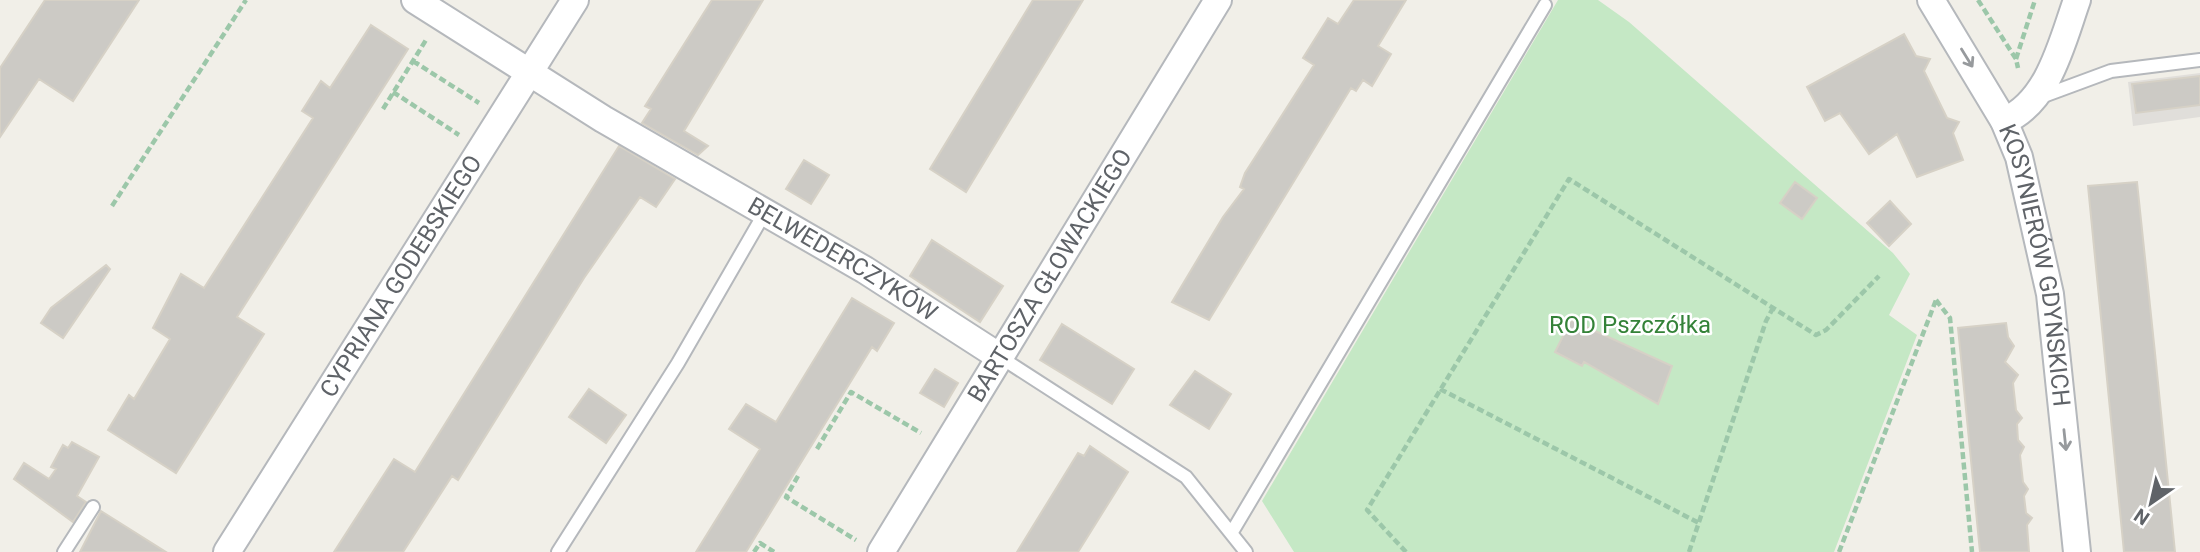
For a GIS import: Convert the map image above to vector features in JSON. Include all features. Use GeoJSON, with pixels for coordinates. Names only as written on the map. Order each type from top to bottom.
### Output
{"type":"FeatureCollection","features":[{"type":"Feature","properties":{"kind":"street","name":"BELWEDERCZYKÓW"},"geometry":{"type":"LineString","coordinates":[[415,0],[764,214],[865,270],[1000,357]]}},
{"type":"Feature","properties":{"kind":"street","name":"CYPRIANA GODEBSKIEGO"},"geometry":{"type":"LineString","coordinates":[[227,552],[575,0]]}},
{"type":"Feature","properties":{"kind":"street","name":"BARTOSZA GŁOWACKIEGO"},"geometry":{"type":"LineString","coordinates":[[873,548],[1000,357],[1218,0]]}},
{"type":"Feature","properties":{"kind":"street","name":"KOSYNIERÓW GDYŃSKICH"},"geometry":{"type":"LineString","coordinates":[[1931,0],[2004,121],[2019,157],[2050,294],[2077,552]]}},
{"type":"Feature","properties":{"kind":"street"},"geometry":{"type":"LineString","coordinates":[[2004,121],[2028,107],[2035,99],[2060,48],[2077,0]]}},
{"type":"Feature","properties":{"kind":"lane"},"geometry":{"type":"LineString","coordinates":[[1232,532],[1545,5]]}},
{"type":"Feature","properties":{"kind":"lane"},"geometry":{"type":"LineString","coordinates":[[2035,99],[2111,71],[2200,60]]}},
{"type":"Feature","properties":{"kind":"lane"},"geometry":{"type":"LineString","coordinates":[[558,552],[678,363],[764,214]]}},
{"type":"Feature","properties":{"kind":"lane","name":"BELWEDERCZYKÓW"},"geometry":{"type":"LineString","coordinates":[[1000,357],[1186,477],[1246,552]]}},
{"type":"Feature","properties":{"kind":"lane"},"geometry":{"type":"LineString","coordinates":[[64,552],[93,507]]}},
{"type":"Feature","properties":{"kind":"path"},"geometry":{"type":"LineString","coordinates":[[112,206],[246,0]]}},
{"type":"Feature","properties":{"kind":"path"},"geometry":{"type":"LineString","coordinates":[[2016,59],[2035,0]]}},
{"type":"Feature","properties":{"kind":"path"},"geometry":{"type":"LineString","coordinates":[[383,109],[441,16]]}},
{"type":"Feature","properties":{"kind":"path"},"geometry":{"type":"LineString","coordinates":[[413,61],[489,109]]}},
{"type":"Feature","properties":{"kind":"path"},"geometry":{"type":"LineString","coordinates":[[393,92],[468,141]]}},
{"type":"Feature","properties":{"kind":"path"},"geometry":{"type":"LineString","coordinates":[[1406,552],[1367,510],[1569,179],[1816,335],[1826,330],[1879,276]]}},
{"type":"Feature","properties":{"kind":"path"},"geometry":{"type":"LineString","coordinates":[[1839,552],[1936,300],[1950,318],[1972,552]]}},
{"type":"Feature","properties":{"kind":"path"},"geometry":{"type":"LineString","coordinates":[[1689,552],[1766,321],[1773,308]]}},
{"type":"Feature","properties":{"kind":"path"},"geometry":{"type":"LineString","coordinates":[[1440,389],[1699,523]]}},
{"type":"Feature","properties":{"kind":"path"},"geometry":{"type":"LineString","coordinates":[[817,449],[851,392],[923,434]]}},
{"type":"Feature","properties":{"kind":"path"},"geometry":{"type":"LineString","coordinates":[[798,476],[786,497],[873,548]]}},
{"type":"Feature","properties":{"kind":"path"},"geometry":{"type":"LineString","coordinates":[[754,552],[760,543],[774,552]]}},
{"type":"Feature","properties":{"kind":"shaded area"},"geometry":{"type":"Polygon","coordinates":[[[2200,73],[2200,117],[2133,126],[2128,82],[2200,73]]]}},
{"type":"Feature","properties":{"kind":"green space","name":"ROD Pszczółka"},"geometry":{"type":"Polygon","coordinates":[[[1558,0],[1598,0],[1629,22],[1893,253],[1910,274],[1889,315],[1917,335],[1834,552],[1294,552],[1262,501],[1558,0]]]}},
{"type":"Feature","properties":{"kind":"building"},"geometry":{"type":"Polygon","coordinates":[[[45,0],[139,0],[73,101],[39,79],[0,137],[0,68],[45,0]]]}},
{"type":"Feature","properties":{"kind":"building"},"geometry":{"type":"Polygon","coordinates":[[[712,0],[763,0],[684,131],[708,146],[698,155],[642,123],[651,109],[645,106],[712,0]]]}},
{"type":"Feature","properties":{"kind":"building"},"geometry":{"type":"Polygon","coordinates":[[[1033,0],[1083,0],[966,192],[930,169],[1033,0]]]}},
{"type":"Feature","properties":{"kind":"building"},"geometry":{"type":"Polygon","coordinates":[[[1354,0],[1406,0],[1378,46],[1391,54],[1372,86],[1363,80],[1356,91],[1351,88],[1209,320],[1172,302],[1223,217],[1244,189],[1240,187],[1245,173],[1314,65],[1303,58],[1328,18],[1338,24],[1354,0]]]}},
{"type":"Feature","properties":{"kind":"building"},"geometry":{"type":"Polygon","coordinates":[[[371,25],[408,49],[237,317],[264,334],[176,473],[108,430],[129,395],[134,399],[170,339],[153,328],[181,274],[204,288],[313,118],[302,111],[321,81],[330,88],[371,25]]]}},
{"type":"Feature","properties":{"kind":"building"},"geometry":{"type":"Polygon","coordinates":[[[1904,34],[1916,56],[1930,59],[1924,71],[1947,118],[1959,122],[1953,133],[1963,160],[1917,177],[1897,134],[1869,154],[1840,113],[1825,121],[1807,87],[1904,34]]]}},
{"type":"Feature","properties":{"kind":"building"},"geometry":{"type":"Polygon","coordinates":[[[2200,76],[2200,105],[2136,113],[2132,84],[2200,76]]]}},
{"type":"Feature","properties":{"kind":"building"},"geometry":{"type":"Polygon","coordinates":[[[619,146],[675,179],[656,207],[640,197],[584,278],[458,480],[452,476],[403,552],[334,552],[394,459],[415,472],[619,146]]]}},
{"type":"Feature","properties":{"kind":"building"},"geometry":{"type":"Polygon","coordinates":[[[804,160],[829,175],[811,204],[786,189],[804,160]]]}},
{"type":"Feature","properties":{"kind":"building"},"geometry":{"type":"Polygon","coordinates":[[[1795,182],[1817,198],[1802,219],[1780,203],[1795,182]]]}},
{"type":"Feature","properties":{"kind":"building"},"geometry":{"type":"Polygon","coordinates":[[[2137,182],[2175,552],[2124,552],[2088,186],[2137,182]]]}},
{"type":"Feature","properties":{"kind":"building"},"geometry":{"type":"Polygon","coordinates":[[[1890,201],[1911,224],[1889,246],[1867,223],[1890,201]]]}},
{"type":"Feature","properties":{"kind":"building"},"geometry":{"type":"Polygon","coordinates":[[[932,240],[1003,286],[980,322],[910,276],[932,240]]]}},
{"type":"Feature","properties":{"kind":"building"},"geometry":{"type":"Polygon","coordinates":[[[106,265],[110,269],[63,338],[41,323],[51,308],[106,265]]]}},
{"type":"Feature","properties":{"kind":"building"},"geometry":{"type":"Polygon","coordinates":[[[852,298],[894,323],[877,351],[872,347],[746,552],[696,552],[760,449],[729,429],[746,404],[776,422],[852,298]]]}},
{"type":"Feature","properties":{"kind":"building"},"geometry":{"type":"Polygon","coordinates":[[[1571,320],[1672,366],[1658,404],[1584,362],[1582,366],[1555,352],[1571,320]]]}},
{"type":"Feature","properties":{"kind":"building"},"geometry":{"type":"Polygon","coordinates":[[[2006,323],[2008,337],[2014,346],[2005,362],[2018,375],[2013,383],[2016,410],[2022,418],[2017,424],[2018,440],[2024,447],[2020,455],[2023,482],[2028,489],[2024,496],[2026,513],[2032,518],[2027,525],[2029,552],[1980,552],[1958,328],[2006,323]]]}},
{"type":"Feature","properties":{"kind":"building"},"geometry":{"type":"Polygon","coordinates":[[[1062,324],[1134,369],[1112,404],[1040,360],[1062,324]]]}},
{"type":"Feature","properties":{"kind":"building"},"geometry":{"type":"Polygon","coordinates":[[[935,369],[958,383],[944,407],[920,393],[935,369]]]}},
{"type":"Feature","properties":{"kind":"building"},"geometry":{"type":"Polygon","coordinates":[[[1195,371],[1231,394],[1209,429],[1170,405],[1195,371]]]}},
{"type":"Feature","properties":{"kind":"building"},"geometry":{"type":"Polygon","coordinates":[[[589,389],[626,415],[606,443],[569,417],[589,389]]]}},
{"type":"Feature","properties":{"kind":"building"},"geometry":{"type":"Polygon","coordinates":[[[72,442],[99,457],[77,496],[86,502],[73,522],[14,479],[24,463],[49,479],[56,469],[51,467],[63,445],[68,448],[72,442]]]}},
{"type":"Feature","properties":{"kind":"building"},"geometry":{"type":"Polygon","coordinates":[[[1090,446],[1128,472],[1078,552],[1017,552],[1078,453],[1084,456],[1090,446]]]}},
{"type":"Feature","properties":{"kind":"building"},"geometry":{"type":"Polygon","coordinates":[[[101,511],[166,552],[80,552],[101,511]]]}}]}
